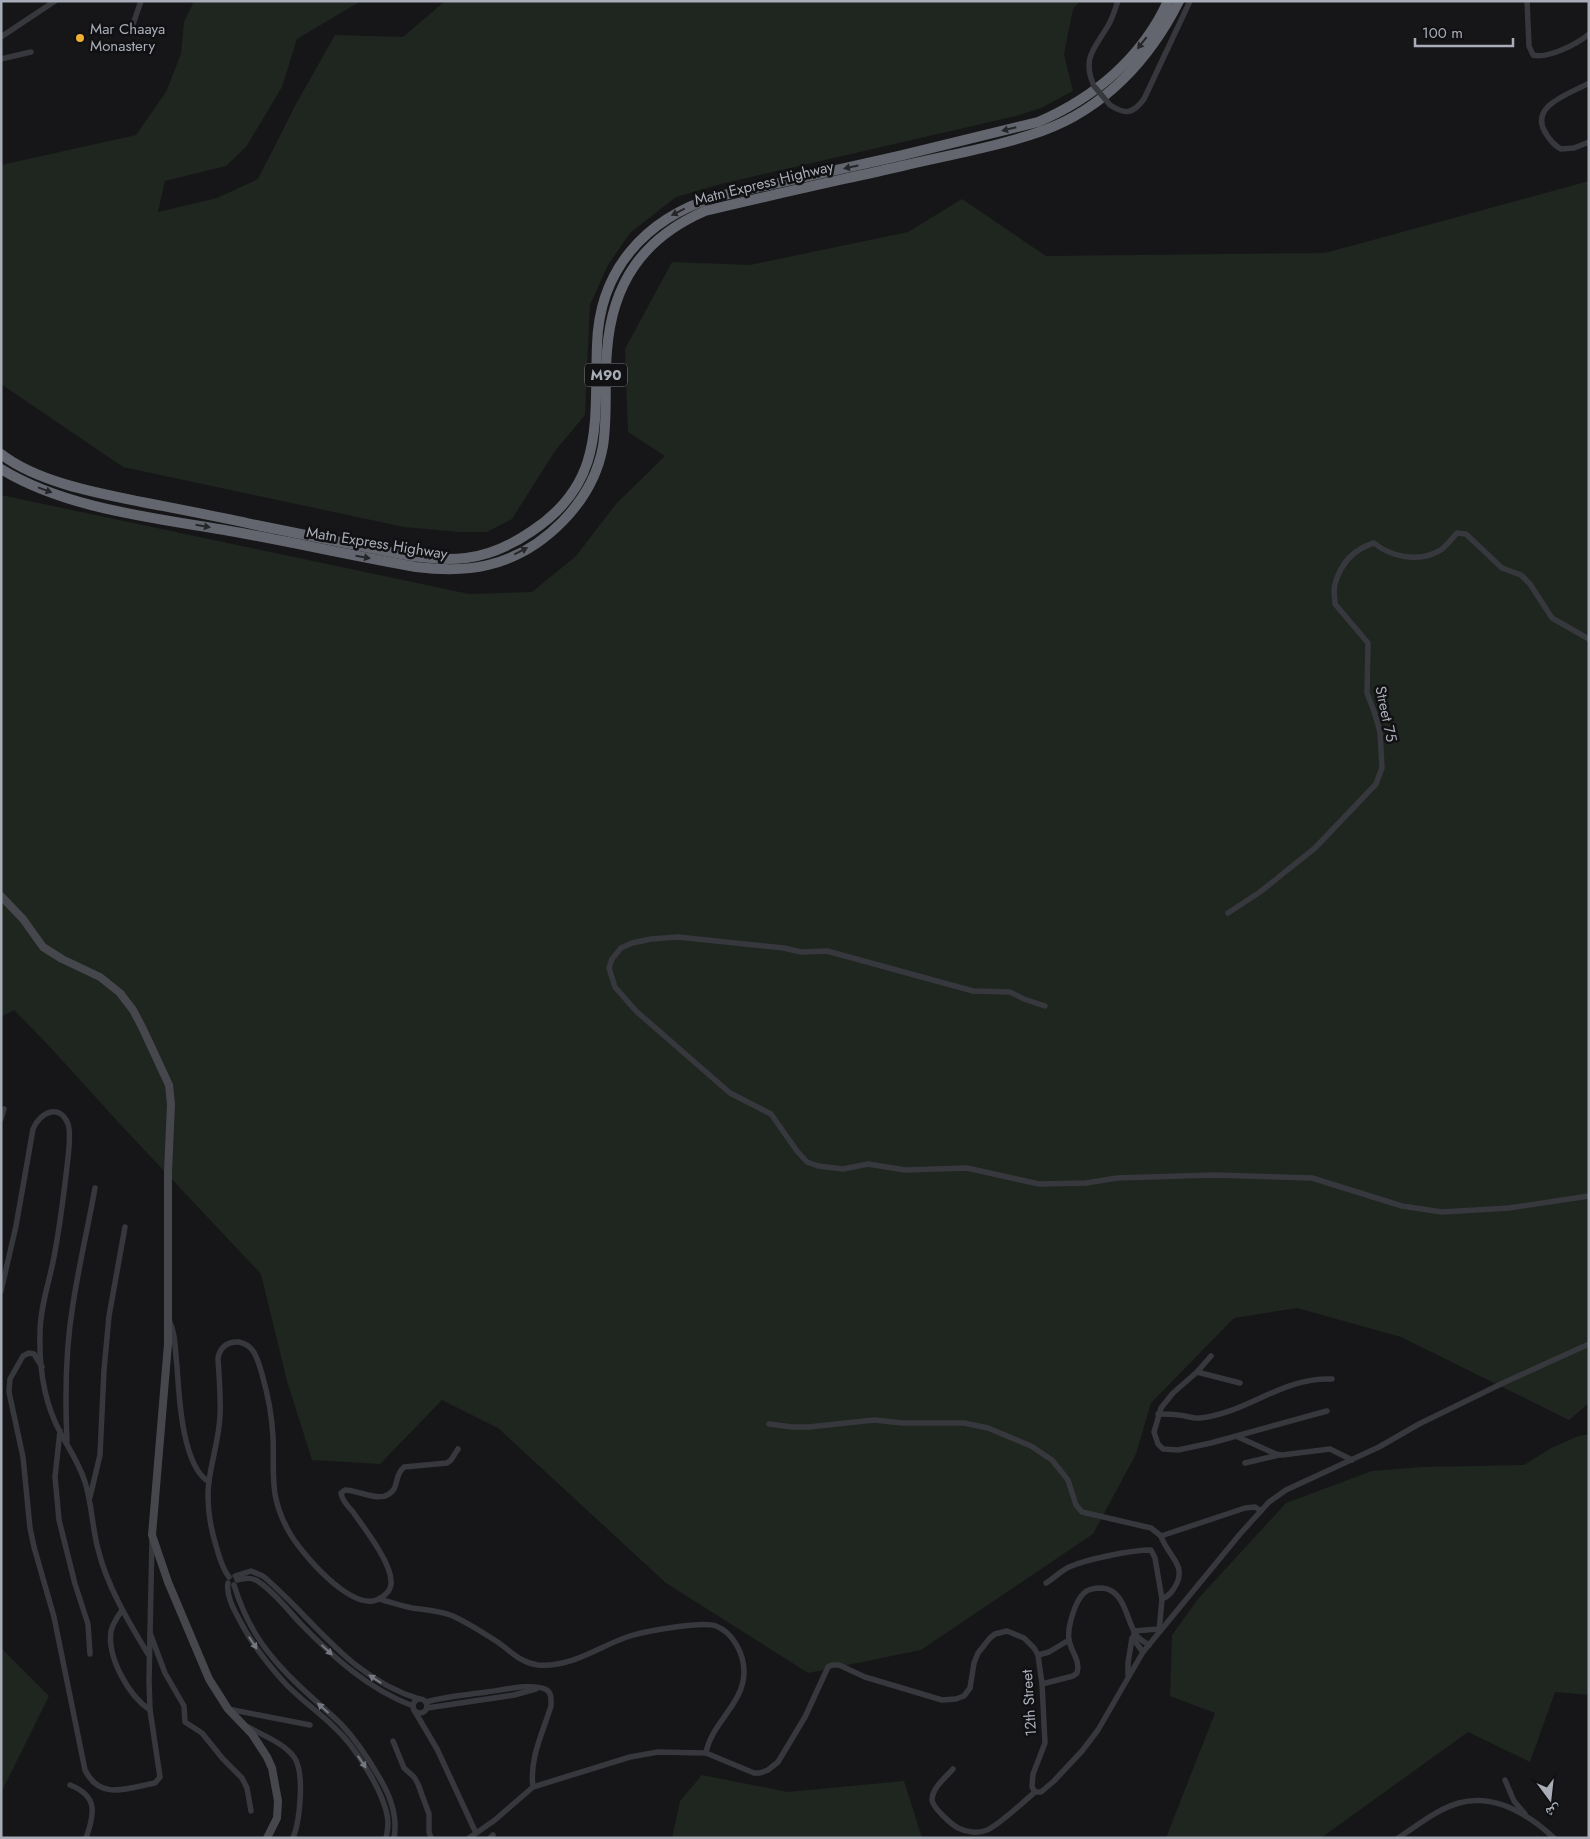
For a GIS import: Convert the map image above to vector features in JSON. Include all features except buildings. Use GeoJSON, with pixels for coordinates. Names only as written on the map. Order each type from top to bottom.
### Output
{"type":"FeatureCollection","features":[{"type":"Feature","properties":{"kind":"highway","name":"Matn Express Highway"},"geometry":{"type":"LineString","coordinates":[[1,454],[26,470],[76,488],[378,549],[444,558],[465,558],[502,548],[521,539],[556,513],[576,486],[584,469],[591,452],[594,431],[597,398],[597,343],[606,293],[614,274],[645,234],[659,223],[694,204],[714,197],[899,156],[1038,122],[1052,116],[1087,96],[1126,64],[1154,28],[1168,1]]}},
{"type":"Feature","properties":{"kind":"highway","name":"Matn Express Highway"},"geometry":{"type":"LineString","coordinates":[[1,469],[36,486],[92,504],[352,556],[446,570],[476,568],[498,562],[551,533],[578,503],[594,476],[600,460],[605,429],[607,352],[612,315],[620,292],[632,268],[659,238],[683,221],[706,211],[990,146],[1042,131],[1062,122],[1094,104],[1116,88],[1136,68],[1168,24],[1179,1]]}},
{"type":"Feature","properties":{"kind":"main road"},"geometry":{"type":"LineString","coordinates":[[1,896],[23,919],[43,947],[62,960],[100,977],[120,993],[142,1026],[166,1078],[171,1104],[168,1172],[168,1344],[152,1536],[168,1582],[209,1679],[228,1709],[252,1734],[267,1757],[274,1777],[278,1801],[276,1818],[268,1838]]}},
{"type":"Feature","properties":{"kind":"street"},"geometry":{"type":"LineString","coordinates":[[1,37],[55,1]]}},
{"type":"Feature","properties":{"kind":"street"},"geometry":{"type":"LineString","coordinates":[[131,30],[140,1]]}},
{"type":"Feature","properties":{"kind":"street"},"geometry":{"type":"LineString","coordinates":[[1118,1],[1109,24],[1090,57],[1089,72],[1094,86],[1110,104],[1118,110],[1126,112],[1138,107],[1144,99],[1190,1]]}},
{"type":"Feature","properties":{"kind":"street"},"geometry":{"type":"LineString","coordinates":[[1527,1],[1529,46],[1533,55],[1538,56],[1567,47],[1589,34]]}},
{"type":"Feature","properties":{"kind":"street"},"geometry":{"type":"LineString","coordinates":[[1,59],[31,52]]}},
{"type":"Feature","properties":{"kind":"street"},"geometry":{"type":"LineString","coordinates":[[1589,82],[1546,108],[1541,119],[1543,129],[1550,140],[1561,148],[1574,148],[1589,142]]}},
{"type":"Feature","properties":{"kind":"street","name":"Street 75"},"geometry":{"type":"LineString","coordinates":[[1228,913],[1260,892],[1315,848],[1376,784],[1382,768],[1380,732],[1376,714],[1366,693],[1368,643],[1334,604],[1335,585],[1346,560],[1361,547],[1374,543],[1387,550],[1411,558],[1438,552],[1457,533],[1466,534],[1502,568],[1521,575],[1530,584],[1552,618],[1589,639]]}},
{"type":"Feature","properties":{"kind":"street"},"geometry":{"type":"LineString","coordinates":[[1045,1006],[1010,992],[973,991],[827,951],[802,952],[784,948],[678,937],[651,939],[621,948],[612,959],[609,968],[615,987],[636,1011],[730,1093],[771,1114],[797,1151],[808,1162],[818,1166],[843,1168],[868,1164],[905,1170],[967,1168],[1038,1184],[1086,1183],[1117,1178],[1213,1175],[1312,1178],[1337,1184],[1402,1206],[1442,1212],[1509,1208],[1589,1196]]}},
{"type":"Feature","properties":{"kind":"street"},"geometry":{"type":"LineString","coordinates":[[1,1119],[4,1109]]}},
{"type":"Feature","properties":{"kind":"street"},"geometry":{"type":"LineString","coordinates":[[1,1291],[16,1226],[33,1129],[36,1122],[42,1116],[51,1111],[59,1112],[69,1126],[68,1149],[63,1203],[41,1314],[42,1367],[50,1406],[60,1432],[75,1457],[90,1498],[98,1550],[110,1583],[122,1610],[148,1656]]}},
{"type":"Feature","properties":{"kind":"street"},"geometry":{"type":"LineString","coordinates":[[67,1442],[65,1417],[68,1344],[95,1188]]}},
{"type":"Feature","properties":{"kind":"street"},"geometry":{"type":"LineString","coordinates":[[90,1498],[100,1456],[104,1370],[109,1316],[125,1227]]}},
{"type":"Feature","properties":{"kind":"street"},"geometry":{"type":"LineString","coordinates":[[168,1318],[174,1332],[180,1398],[190,1456],[200,1475],[209,1482]]}},
{"type":"Feature","properties":{"kind":"street"},"geometry":{"type":"LineString","coordinates":[[394,1838],[396,1821],[391,1802],[384,1786],[362,1750],[341,1724],[294,1682],[273,1659],[257,1636],[245,1612],[233,1580],[222,1567],[210,1523],[208,1505],[209,1482],[220,1417],[219,1354],[226,1344],[234,1342],[243,1343],[254,1352],[270,1406],[275,1496],[288,1530],[302,1552],[328,1579],[356,1598],[373,1601],[379,1600],[451,1616],[497,1641],[520,1660],[539,1665],[567,1662],[631,1636],[680,1627],[715,1626],[729,1634],[738,1648],[743,1662],[744,1673],[741,1691],[708,1741],[706,1753],[658,1752],[630,1757],[533,1787],[495,1820],[469,1838]]}},
{"type":"Feature","properties":{"kind":"street"},"geometry":{"type":"LineString","coordinates":[[953,1769],[935,1789],[932,1799],[934,1805],[940,1813],[958,1828],[974,1833],[989,1830],[1035,1792],[1041,1792],[1054,1781],[1082,1751],[1098,1730],[1143,1652],[1261,1511],[1275,1497],[1286,1490],[1352,1460],[1458,1404],[1589,1344]]}},
{"type":"Feature","properties":{"kind":"street"},"geometry":{"type":"LineString","coordinates":[[42,1367],[34,1354],[29,1353],[23,1356],[10,1379],[9,1392],[23,1457],[30,1528],[54,1617],[85,1770],[92,1782],[108,1791],[155,1783],[160,1777],[150,1710],[148,1656],[152,1536]]}},
{"type":"Feature","properties":{"kind":"street"},"geometry":{"type":"LineString","coordinates":[[1212,1356],[1173,1393],[1158,1414],[1154,1432],[1158,1444],[1163,1449],[1178,1450],[1238,1437],[1327,1411]]}},
{"type":"Feature","properties":{"kind":"street"},"geometry":{"type":"LineString","coordinates":[[1197,1372],[1240,1383]]}},
{"type":"Feature","properties":{"kind":"street"},"geometry":{"type":"LineString","coordinates":[[1158,1414],[1199,1418],[1244,1405],[1298,1382],[1316,1378],[1332,1380]]}},
{"type":"Feature","properties":{"kind":"street"},"geometry":{"type":"LineString","coordinates":[[770,1424],[809,1427],[874,1420],[903,1423],[964,1423],[988,1428],[1031,1446],[1052,1460],[1068,1480],[1076,1505],[1082,1512],[1151,1528],[1161,1536],[1166,1548],[1179,1566],[1180,1573],[1175,1588],[1170,1595],[1162,1600]]}},
{"type":"Feature","properties":{"kind":"street"},"geometry":{"type":"LineString","coordinates":[[60,1432],[55,1477],[59,1520],[75,1584],[88,1624],[90,1654]]}},
{"type":"Feature","properties":{"kind":"street"},"geometry":{"type":"LineString","coordinates":[[1238,1437],[1269,1452],[1282,1455]]}},
{"type":"Feature","properties":{"kind":"street"},"geometry":{"type":"LineString","coordinates":[[379,1600],[390,1589],[392,1583],[390,1576],[383,1559],[364,1527],[346,1504],[341,1493],[345,1490],[351,1490],[374,1497],[385,1496],[395,1487],[398,1472],[404,1468],[447,1463],[458,1449]]}},
{"type":"Feature","properties":{"kind":"street"},"geometry":{"type":"LineString","coordinates":[[1245,1463],[1282,1455],[1330,1449],[1352,1460]]}},
{"type":"Feature","properties":{"kind":"street"},"geometry":{"type":"LineString","coordinates":[[1161,1536],[1245,1508],[1251,1507],[1261,1511]]}},
{"type":"Feature","properties":{"kind":"street"},"geometry":{"type":"LineString","coordinates":[[1046,1583],[1061,1572],[1079,1564],[1150,1550],[1154,1555],[1162,1600],[1159,1632]]}},
{"type":"Feature","properties":{"kind":"street"},"geometry":{"type":"LineString","coordinates":[[386,1838],[388,1822],[386,1813],[365,1766],[335,1728],[288,1686],[252,1641],[228,1595],[233,1580],[251,1571],[263,1576],[337,1650],[390,1688],[419,1699],[426,1707],[425,1728]]}},
{"type":"Feature","properties":{"kind":"street"},"geometry":{"type":"LineString","coordinates":[[233,1580],[248,1578],[258,1581],[328,1651],[356,1674],[393,1698],[414,1708],[419,1713],[426,1707],[514,1695],[537,1688],[544,1688],[551,1697],[551,1706],[536,1752],[532,1777],[533,1787]]}},
{"type":"Feature","properties":{"kind":"street"},"geometry":{"type":"LineString","coordinates":[[1042,1684],[1073,1676],[1076,1673],[1078,1662],[1069,1640],[1070,1625],[1076,1605],[1083,1593],[1092,1589],[1107,1589],[1116,1595],[1125,1610],[1137,1645],[1143,1652]]}},
{"type":"Feature","properties":{"kind":"street"},"geometry":{"type":"LineString","coordinates":[[122,1610],[111,1633],[114,1655],[120,1673],[132,1694],[150,1710]]}},
{"type":"Feature","properties":{"kind":"street"},"geometry":{"type":"LineString","coordinates":[[237,1615],[245,1612]]}},
{"type":"Feature","properties":{"kind":"street"},"geometry":{"type":"LineString","coordinates":[[304,1627],[308,1622]]}},
{"type":"Feature","properties":{"kind":"street"},"geometry":{"type":"LineString","coordinates":[[149,1629],[165,1672],[184,1706],[185,1722],[202,1733],[223,1759],[242,1778],[247,1788],[251,1811]]}},
{"type":"Feature","properties":{"kind":"street","name":"12th Street"},"geometry":{"type":"LineString","coordinates":[[706,1753],[754,1773],[768,1770],[778,1762],[805,1717],[828,1668],[832,1665],[839,1665],[865,1677],[942,1700],[962,1697],[967,1694],[971,1685],[974,1663],[984,1643],[995,1634],[1011,1631],[1029,1642],[1038,1655],[1042,1684],[1045,1743],[1033,1774],[1032,1787],[1035,1792]]}},
{"type":"Feature","properties":{"kind":"street"},"geometry":{"type":"LineString","coordinates":[[1134,1634],[1159,1632]]}},
{"type":"Feature","properties":{"kind":"street"},"geometry":{"type":"LineString","coordinates":[[1134,1634],[1149,1645]]}},
{"type":"Feature","properties":{"kind":"street"},"geometry":{"type":"LineString","coordinates":[[1128,1678],[1128,1663],[1134,1634]]}},
{"type":"Feature","properties":{"kind":"street"},"geometry":{"type":"LineString","coordinates":[[1038,1655],[1054,1649],[1069,1640]]}},
{"type":"Feature","properties":{"kind":"street"},"geometry":{"type":"LineString","coordinates":[[268,1663],[273,1659]]}},
{"type":"Feature","properties":{"kind":"street"},"geometry":{"type":"LineString","coordinates":[[419,1699],[414,1703],[414,1708],[453,1781],[476,1833]]}},
{"type":"Feature","properties":{"kind":"street"},"geometry":{"type":"LineString","coordinates":[[228,1709],[310,1725]]}},
{"type":"Feature","properties":{"kind":"street"},"geometry":{"type":"LineString","coordinates":[[245,1726],[276,1743],[294,1758],[298,1768],[300,1798],[293,1838]]}},
{"type":"Feature","properties":{"kind":"street"},"geometry":{"type":"LineString","coordinates":[[392,1741],[404,1768],[414,1777],[418,1784],[429,1814],[431,1838]]}},
{"type":"Feature","properties":{"kind":"street"},"geometry":{"type":"LineString","coordinates":[[1505,1780],[1514,1801],[1526,1816]]}},
{"type":"Feature","properties":{"kind":"street"},"geometry":{"type":"LineString","coordinates":[[70,1785],[80,1789],[92,1805],[93,1812],[86,1838]]}},
{"type":"Feature","properties":{"kind":"street"},"geometry":{"type":"LineString","coordinates":[[1398,1838],[1443,1809],[1458,1803],[1475,1800],[1491,1801],[1507,1806],[1526,1816],[1554,1838]]}},
{"type":"Feature","properties":{"kind":"shaded area"},"geometry":{"type":"Polygon","coordinates":[[[194,1],[361,1],[297,39],[282,87],[246,147],[226,166],[165,181],[158,212],[217,198],[258,179],[296,104],[335,35],[403,37],[445,1],[1080,1],[1073,9],[1064,54],[1073,91],[1041,108],[1016,116],[721,184],[676,197],[630,233],[608,265],[590,305],[585,415],[555,451],[512,519],[487,532],[460,532],[404,527],[123,467],[1,384],[1,165],[136,135],[166,92],[181,54],[184,22],[194,1]]]}},
{"type":"Feature","properties":{"kind":"shaded area"},"geometry":{"type":"Polygon","coordinates":[[[1589,181],[1589,1403],[1569,1420],[1401,1337],[1297,1308],[1234,1318],[1151,1403],[1136,1454],[1093,1534],[921,1650],[808,1673],[666,1583],[498,1428],[442,1400],[380,1464],[312,1460],[287,1381],[261,1274],[14,1010],[1,1017],[1,495],[469,594],[532,592],[576,556],[616,504],[665,456],[628,432],[625,349],[672,262],[750,265],[908,232],[962,199],[1046,256],[1325,253],[1589,181]]]}},
{"type":"Feature","properties":{"kind":"shaded area"},"geometry":{"type":"Polygon","coordinates":[[[1589,1434],[1589,1695],[1555,1692],[1530,1762],[1468,1732],[1321,1838],[1166,1838],[1215,1713],[1170,1696],[1172,1635],[1198,1599],[1286,1503],[1372,1471],[1422,1467],[1524,1465],[1551,1448],[1576,1437],[1589,1434]]]}},
{"type":"Feature","properties":{"kind":"shaded area"},"geometry":{"type":"Polygon","coordinates":[[[1,1648],[49,1696],[1,1793],[1,1648]]]}},
{"type":"Feature","properties":{"kind":"shaded area"},"geometry":{"type":"Polygon","coordinates":[[[702,1775],[788,1792],[904,1781],[922,1838],[672,1838],[680,1801],[702,1775]]]}},
{"type":"Feature","properties":{"kind":"place","name":"Mar Chaaya Monastery"},"geometry":{"type":"Point","coordinates":[80,38]}}]}
